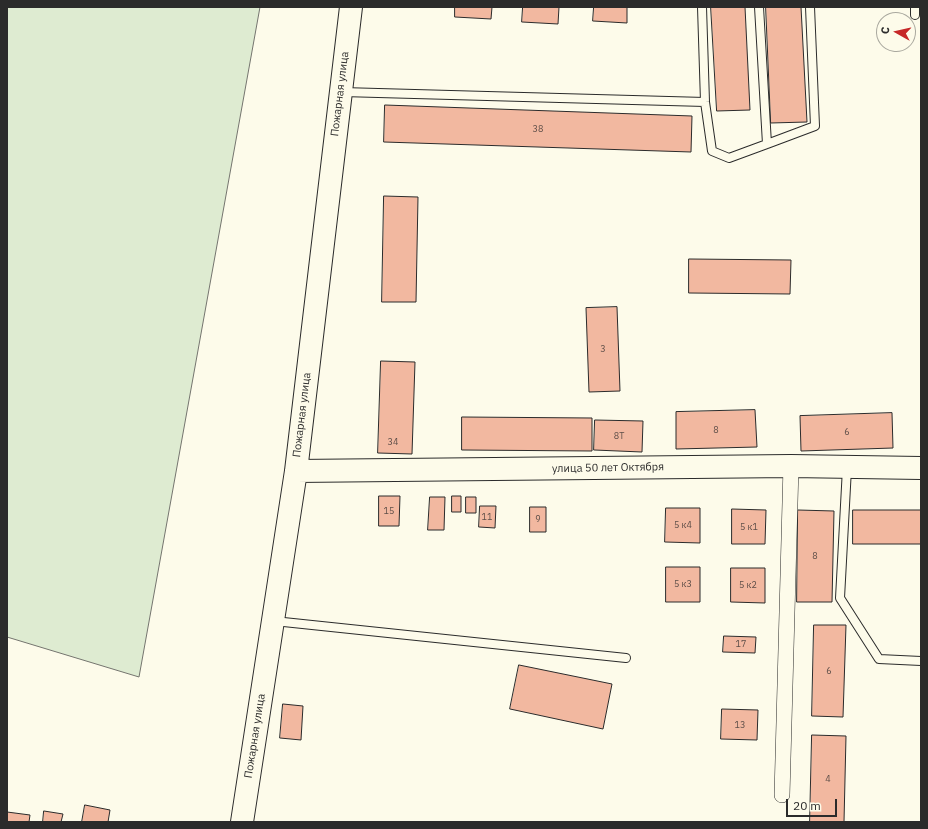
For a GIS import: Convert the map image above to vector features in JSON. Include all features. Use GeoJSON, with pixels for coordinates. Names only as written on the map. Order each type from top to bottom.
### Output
{"type":"FeatureCollection","features":[{"type":"Feature","properties":{"kind":"street","name":"Пожарная улица"},"geometry":{"type":"LineString","coordinates":[[242,822],[296,471],[351,7]]}},
{"type":"Feature","properties":{"kind":"street","name":"улица 50 лет Октября"},"geometry":{"type":"LineString","coordinates":[[296,471],[791,466],[921,468]]}},
{"type":"Feature","properties":{"kind":"street"},"geometry":{"type":"LineString","coordinates":[[782,795],[791,466]]}},
{"type":"Feature","properties":{"kind":"lane"},"geometry":{"type":"LineString","coordinates":[[702,7],[706,102],[712,151],[729,158],[815,126],[810,7]]}},
{"type":"Feature","properties":{"kind":"lane"},"geometry":{"type":"LineString","coordinates":[[759,7],[767,144]]}},
{"type":"Feature","properties":{"kind":"lane"},"geometry":{"type":"LineString","coordinates":[[340,92],[706,102]]}},
{"type":"Feature","properties":{"kind":"lane"},"geometry":{"type":"LineString","coordinates":[[847,466],[840,598],[879,659],[921,661]]}},
{"type":"Feature","properties":{"kind":"lane"},"geometry":{"type":"LineString","coordinates":[[273,621],[626,658]]}},
{"type":"Feature","properties":{"kind":"green space"},"geometry":{"type":"Polygon","coordinates":[[[7,7],[260,7],[139,677],[7,637],[7,7]]]}},
{"type":"Feature","properties":{"kind":"building"},"geometry":{"type":"Polygon","coordinates":[[[455,7],[492,7],[491,19],[455,17],[455,7]]]}},
{"type":"Feature","properties":{"kind":"building"},"geometry":{"type":"Polygon","coordinates":[[[523,7],[559,7],[558,24],[522,22],[523,7]]]}},
{"type":"Feature","properties":{"kind":"building"},"geometry":{"type":"Polygon","coordinates":[[[594,7],[627,7],[627,23],[593,21],[594,7]]]}},
{"type":"Feature","properties":{"kind":"building"},"geometry":{"type":"Polygon","coordinates":[[[711,7],[745,7],[750,110],[717,111],[711,7]]]}},
{"type":"Feature","properties":{"kind":"building"},"geometry":{"type":"Polygon","coordinates":[[[766,7],[801,7],[807,122],[771,123],[766,7]]]}},
{"type":"Feature","properties":{"kind":"building"},"geometry":{"type":"Polygon","coordinates":[[[385,105],[692,116],[691,152],[384,142],[385,105]]]}},
{"type":"Feature","properties":{"kind":"building"},"geometry":{"type":"Polygon","coordinates":[[[384,196],[418,197],[416,302],[382,302],[384,196]]]}},
{"type":"Feature","properties":{"kind":"building"},"geometry":{"type":"Polygon","coordinates":[[[689,259],[791,260],[790,294],[689,293],[689,259]]]}},
{"type":"Feature","properties":{"kind":"building"},"geometry":{"type":"Polygon","coordinates":[[[617,307],[620,391],[589,392],[586,308],[617,307]]]}},
{"type":"Feature","properties":{"kind":"building"},"geometry":{"type":"Polygon","coordinates":[[[381,361],[415,362],[412,454],[378,453],[381,361]]]}},
{"type":"Feature","properties":{"kind":"building"},"geometry":{"type":"Polygon","coordinates":[[[755,410],[757,447],[676,449],[676,412],[755,410]]]}},
{"type":"Feature","properties":{"kind":"building"},"geometry":{"type":"Polygon","coordinates":[[[892,413],[893,448],[801,451],[800,416],[892,413]]]}},
{"type":"Feature","properties":{"kind":"building"},"geometry":{"type":"Polygon","coordinates":[[[462,417],[592,418],[592,451],[462,450],[462,417]]]}},
{"type":"Feature","properties":{"kind":"building"},"geometry":{"type":"Polygon","coordinates":[[[595,420],[643,421],[642,452],[594,450],[595,420]]]}},
{"type":"Feature","properties":{"kind":"building"},"geometry":{"type":"Polygon","coordinates":[[[379,496],[400,496],[399,526],[379,526],[379,496]]]}},
{"type":"Feature","properties":{"kind":"building"},"geometry":{"type":"Polygon","coordinates":[[[452,496],[461,496],[461,512],[452,512],[452,496]]]}},
{"type":"Feature","properties":{"kind":"building"},"geometry":{"type":"Polygon","coordinates":[[[430,497],[445,497],[444,530],[428,530],[430,497]]]}},
{"type":"Feature","properties":{"kind":"building"},"geometry":{"type":"Polygon","coordinates":[[[466,497],[476,497],[476,513],[466,513],[466,497]]]}},
{"type":"Feature","properties":{"kind":"building"},"geometry":{"type":"Polygon","coordinates":[[[480,506],[496,506],[495,528],[479,527],[480,506]]]}},
{"type":"Feature","properties":{"kind":"building"},"geometry":{"type":"Polygon","coordinates":[[[530,507],[546,507],[546,532],[530,532],[530,507]]]}},
{"type":"Feature","properties":{"kind":"building"},"geometry":{"type":"Polygon","coordinates":[[[666,508],[700,508],[700,543],[665,542],[666,508]]]}},
{"type":"Feature","properties":{"kind":"building"},"geometry":{"type":"Polygon","coordinates":[[[732,509],[766,510],[765,544],[732,544],[732,509]]]}},
{"type":"Feature","properties":{"kind":"building"},"geometry":{"type":"Polygon","coordinates":[[[798,510],[834,511],[832,602],[797,602],[798,510]]]}},
{"type":"Feature","properties":{"kind":"building"},"geometry":{"type":"Polygon","coordinates":[[[853,510],[921,510],[921,544],[853,544],[853,510]]]}},
{"type":"Feature","properties":{"kind":"building"},"geometry":{"type":"Polygon","coordinates":[[[666,567],[700,567],[700,602],[666,602],[666,567]]]}},
{"type":"Feature","properties":{"kind":"building"},"geometry":{"type":"Polygon","coordinates":[[[731,568],[765,568],[765,603],[731,602],[731,568]]]}},
{"type":"Feature","properties":{"kind":"building"},"geometry":{"type":"Polygon","coordinates":[[[814,625],[846,625],[843,717],[812,716],[814,625]]]}},
{"type":"Feature","properties":{"kind":"building"},"geometry":{"type":"Polygon","coordinates":[[[724,636],[756,637],[755,653],[723,652],[724,636]]]}},
{"type":"Feature","properties":{"kind":"building"},"geometry":{"type":"Polygon","coordinates":[[[519,665],[612,684],[603,729],[510,709],[519,665]]]}},
{"type":"Feature","properties":{"kind":"building"},"geometry":{"type":"Polygon","coordinates":[[[283,704],[303,706],[301,740],[280,738],[283,704]]]}},
{"type":"Feature","properties":{"kind":"building"},"geometry":{"type":"Polygon","coordinates":[[[722,709],[758,710],[757,740],[721,739],[722,709]]]}},
{"type":"Feature","properties":{"kind":"building"},"geometry":{"type":"Polygon","coordinates":[[[812,735],[846,736],[844,822],[810,822],[812,735]]]}},
{"type":"Feature","properties":{"kind":"building"},"geometry":{"type":"Polygon","coordinates":[[[85,805],[110,810],[108,822],[82,822],[85,805]]]}},
{"type":"Feature","properties":{"kind":"building"},"geometry":{"type":"Polygon","coordinates":[[[44,811],[63,814],[61,822],[43,822],[44,811]]]}},
{"type":"Feature","properties":{"kind":"building"},"geometry":{"type":"Polygon","coordinates":[[[7,812],[30,815],[29,822],[7,822],[7,812]]]}}]}
